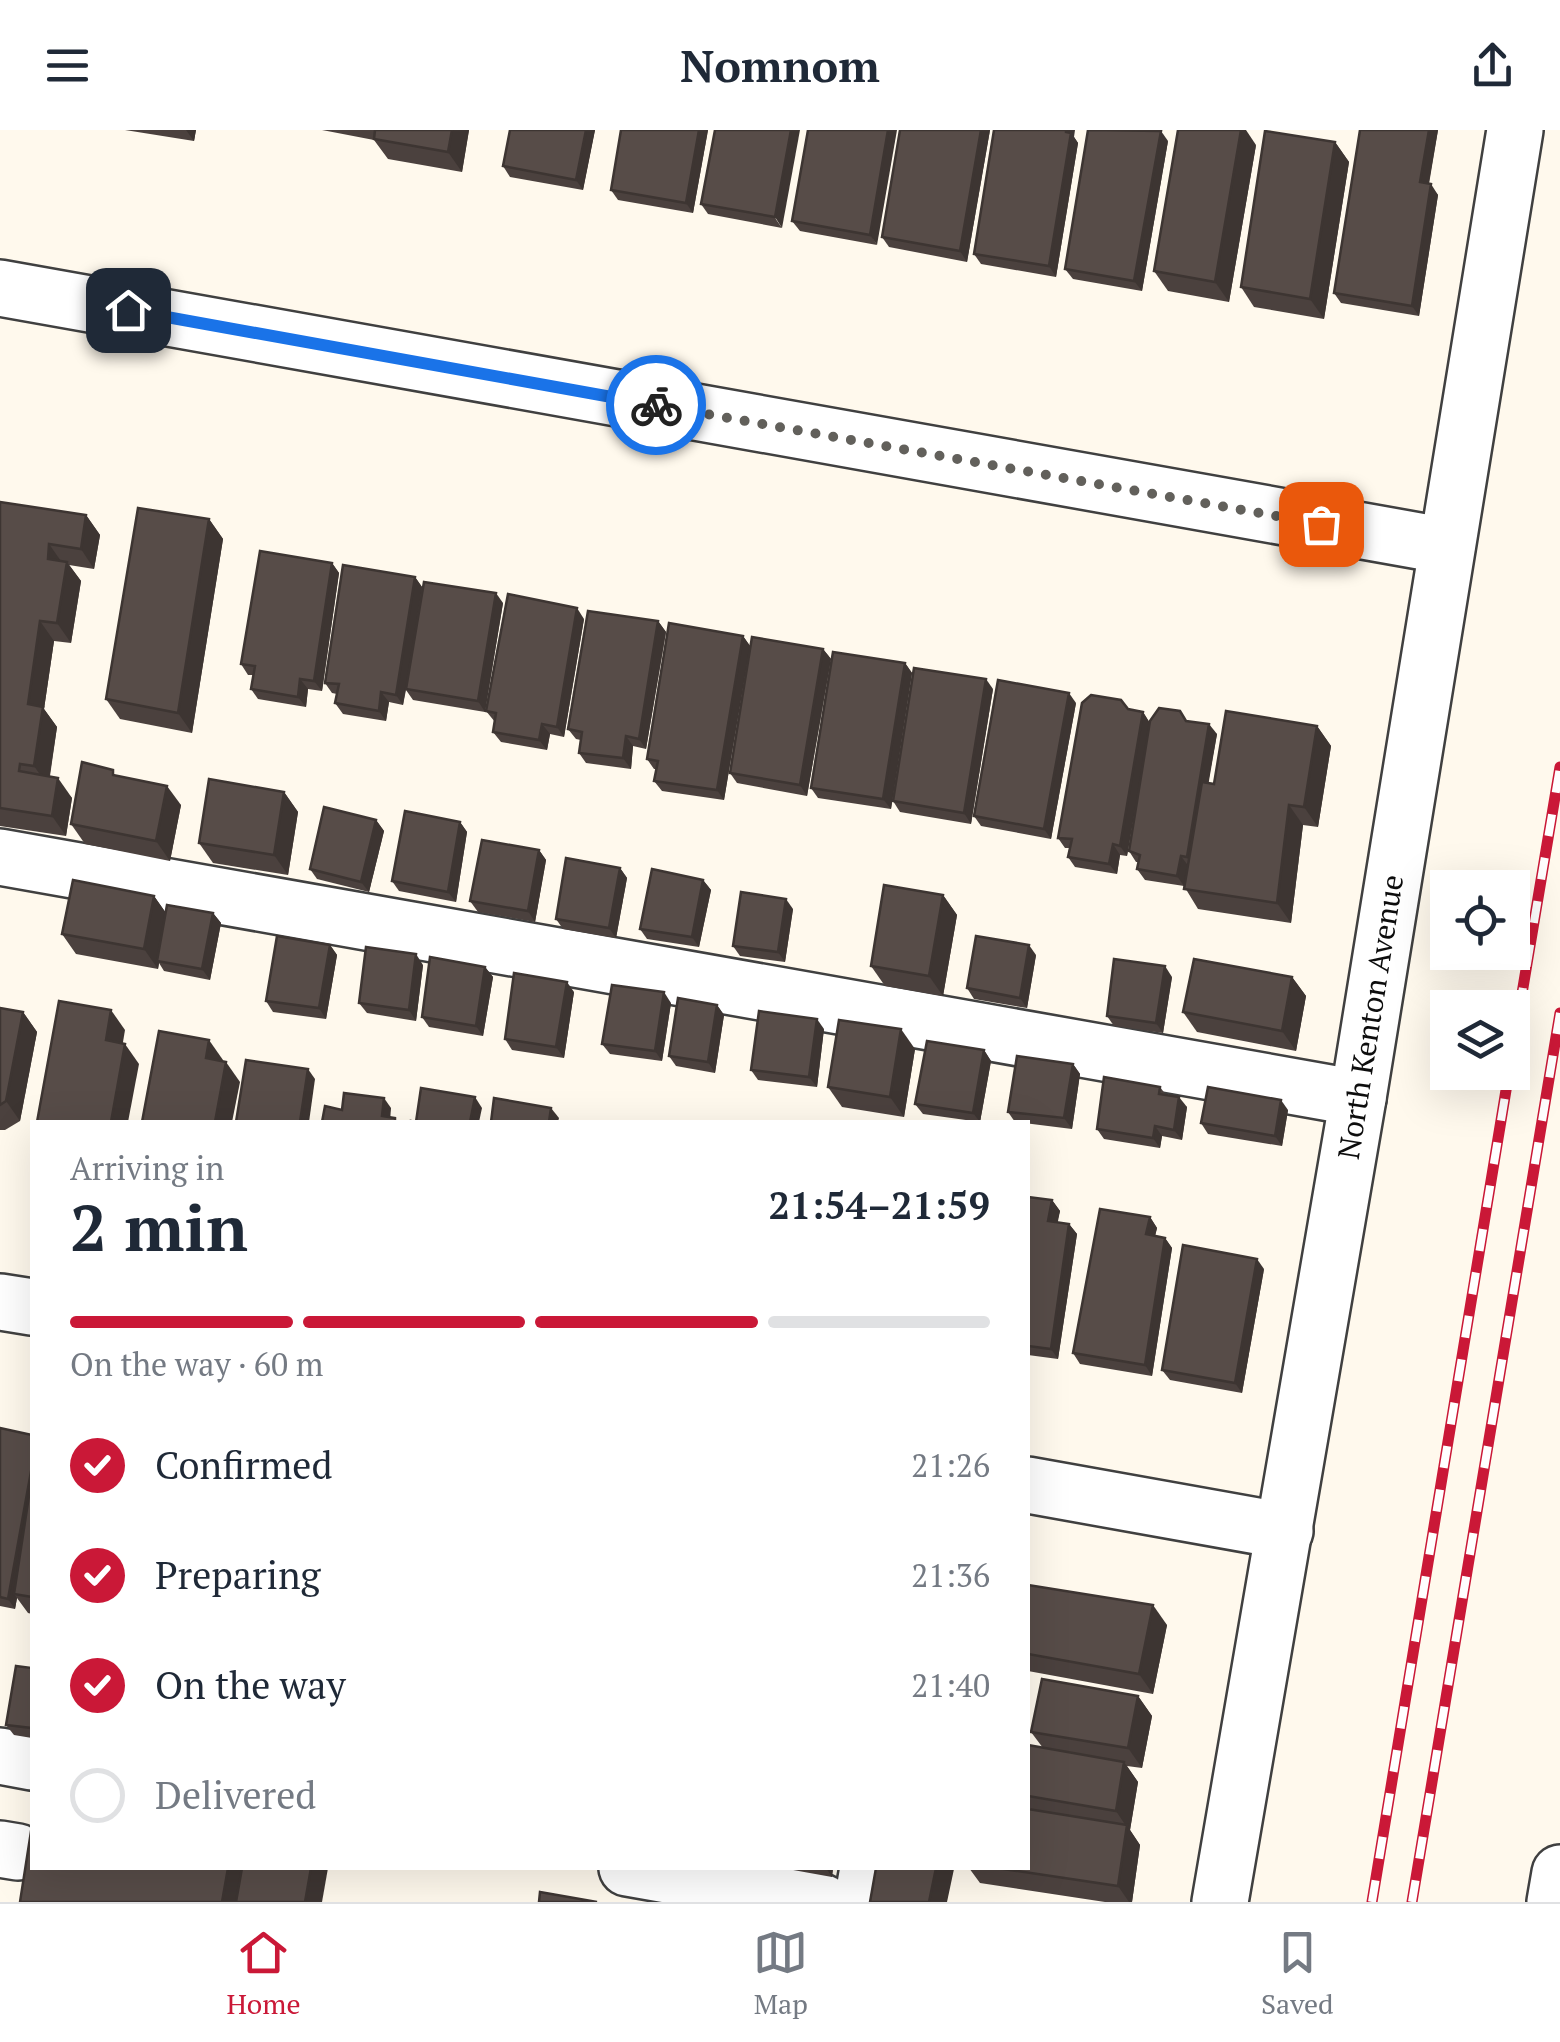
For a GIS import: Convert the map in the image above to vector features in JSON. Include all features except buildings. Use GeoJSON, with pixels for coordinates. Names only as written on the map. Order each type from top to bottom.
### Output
{"type":"FeatureCollection","features":[{"type":"Feature","properties":{"kind":"street","name":"North Kenton Avenue"},"geometry":{"type":"LineString","coordinates":[[1220,1902],[1358,1098],[1515,130]]}},
{"type":"Feature","properties":{"kind":"street"},"geometry":{"type":"LineString","coordinates":[[0,288],[1447,546]]}},
{"type":"Feature","properties":{"kind":"street"},"geometry":{"type":"LineString","coordinates":[[0,858],[1358,1098]]}},
{"type":"Feature","properties":{"kind":"street"},"geometry":{"type":"LineString","coordinates":[[0,1302],[30,1307]]}},
{"type":"Feature","properties":{"kind":"street"},"geometry":{"type":"LineString","coordinates":[[1030,1486],[1285,1531]]}},
{"type":"Feature","properties":{"kind":"street"},"geometry":{"type":"LineString","coordinates":[[0,1756],[30,1762]]}},
{"type":"Feature","properties":{"kind":"street"},"geometry":{"type":"LineString","coordinates":[[638,1870],[822,1902]]}},
{"type":"Feature","properties":{"kind":"street"},"geometry":{"type":"LineString","coordinates":[[862,1902],[868,1870]]}},
{"type":"Feature","properties":{"kind":"street"},"geometry":{"type":"LineString","coordinates":[[1555,1902],[1560,1872]]}},
{"type":"Feature","properties":{"kind":"railway"},"geometry":{"type":"LineString","coordinates":[[1523,990],[1560,767]]}},
{"type":"Feature","properties":{"kind":"railway"},"geometry":{"type":"LineString","coordinates":[[1412,1902],[1560,1013]]}},
{"type":"Feature","properties":{"kind":"railway"},"geometry":{"type":"LineString","coordinates":[[1372,1902],[1506,1090]]}},
{"type":"Feature","properties":{"kind":"way so far"},"geometry":{"type":"LineString","coordinates":[[656,405],[1321,524]]}},
{"type":"Feature","properties":{"kind":"route"},"geometry":{"type":"LineString","coordinates":[[128,310],[656,405]]}}]}
